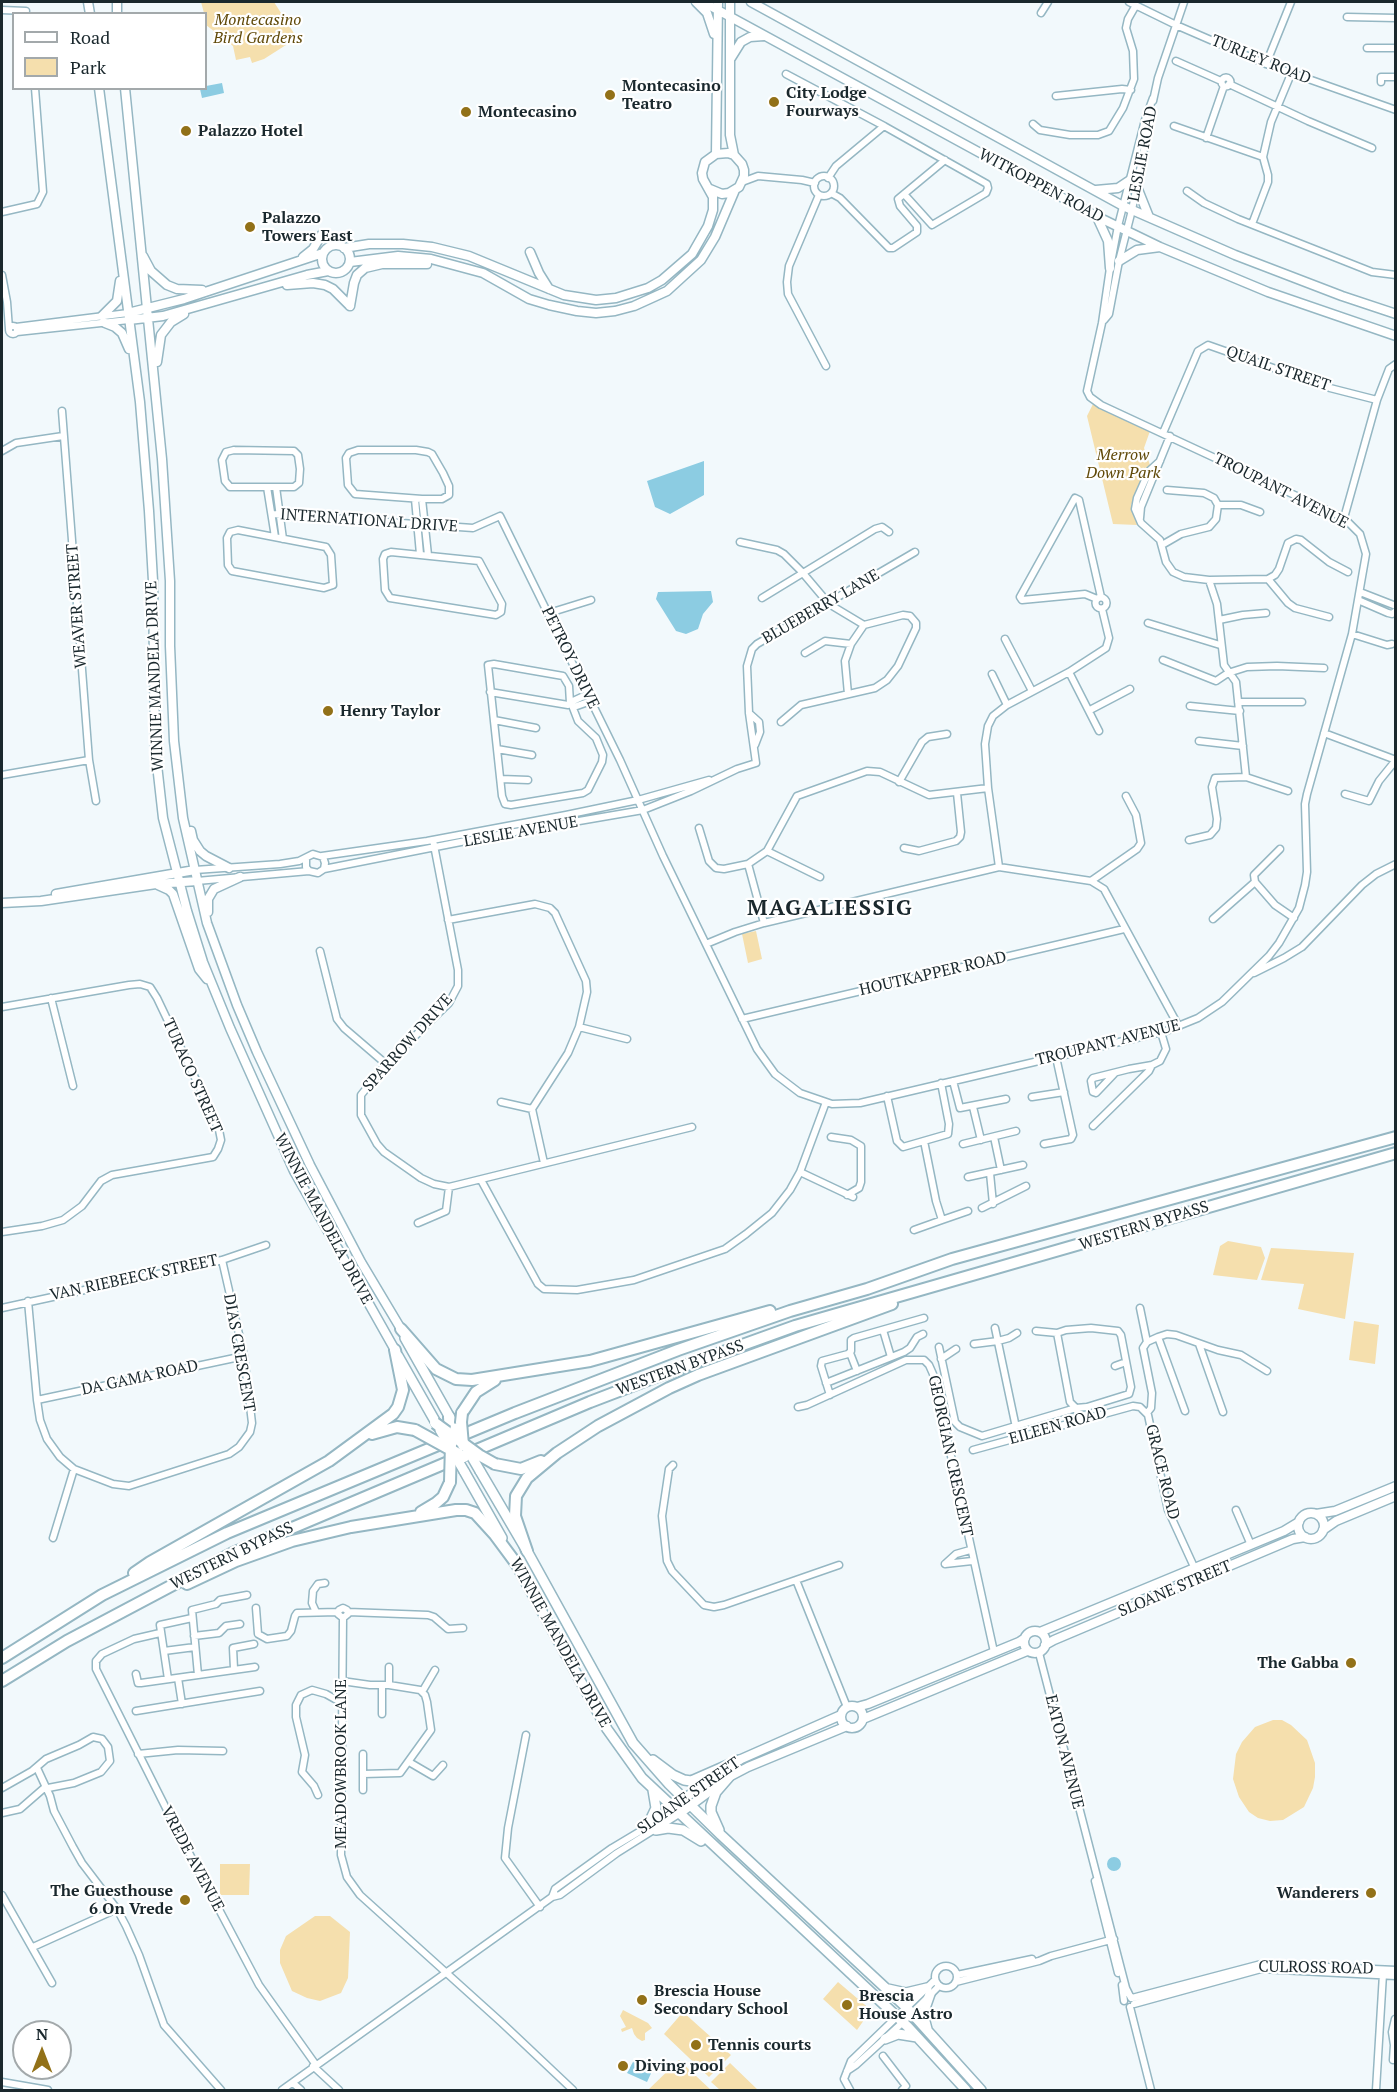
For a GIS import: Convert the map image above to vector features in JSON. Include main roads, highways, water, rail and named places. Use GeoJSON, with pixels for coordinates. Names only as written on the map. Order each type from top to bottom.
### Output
{"type":"FeatureCollection","features":[{"type":"Feature","properties":{"kind":"highway","name":"WESTERN BYPASS"},"geometry":{"type":"LineString","coordinates":[[2,1658],[102,1595],[227,1533],[515,1413],[678,1350],[952,1259],[1395,1137]]}},
{"type":"Feature","properties":{"kind":"highway","name":"WESTERN BYPASS"},"geometry":{"type":"LineString","coordinates":[[2,1680],[67,1641],[232,1553],[590,1402],[795,1326],[1395,1153]]}},
{"type":"Feature","properties":{"kind":"highway"},"geometry":{"type":"LineString","coordinates":[[400,1329],[436,1369],[448,1377],[463,1380],[504,1376],[590,1361],[952,1259]]}},
{"type":"Feature","properties":{"kind":"highway"},"geometry":{"type":"LineString","coordinates":[[527,1551],[515,1516],[516,1496],[527,1478],[557,1453],[598,1426],[669,1388],[708,1371],[954,1282]]}},
{"type":"Feature","properties":{"kind":"highway"},"geometry":{"type":"LineString","coordinates":[[102,1595],[150,1562],[296,1482],[393,1414],[401,1400],[402,1379],[395,1350]]}},
{"type":"Feature","properties":{"kind":"highway"},"geometry":{"type":"LineString","coordinates":[[467,1477],[460,1422],[462,1413],[476,1392],[504,1376]]}},
{"type":"Feature","properties":{"kind":"highway"},"geometry":{"type":"LineString","coordinates":[[410,1517],[443,1497],[450,1482],[450,1417]]}},
{"type":"Feature","properties":{"kind":"highway"},"geometry":{"type":"LineString","coordinates":[[435,1423],[495,1464],[522,1469],[557,1453]]}},
{"type":"Feature","properties":{"kind":"highway"},"geometry":{"type":"LineString","coordinates":[[358,1440],[391,1427],[415,1430],[464,1457],[480,1471]]}},
{"type":"Feature","properties":{"kind":"highway"},"geometry":{"type":"LineString","coordinates":[[67,1641],[236,1561],[291,1541],[351,1527],[456,1509],[475,1513],[518,1566]]}},
{"type":"Feature","properties":{"kind":"main road"},"geometry":{"type":"LineString","coordinates":[[696,2],[707,13],[717,46]]}},
{"type":"Feature","properties":{"kind":"main road","name":"WITKOPPEN ROAD"},"geometry":{"type":"LineString","coordinates":[[703,2],[717,5],[731,17],[765,36],[1096,216],[1160,247],[1268,292],[1395,336]]}},
{"type":"Feature","properties":{"kind":"main road"},"geometry":{"type":"LineString","coordinates":[[730,2],[730,135],[734,155]]}},
{"type":"Feature","properties":{"kind":"main road","name":"WITKOPPEN ROAD"},"geometry":{"type":"LineString","coordinates":[[751,2],[1123,206],[1234,255],[1395,314]]}},
{"type":"Feature","properties":{"kind":"main road"},"geometry":{"type":"LineString","coordinates":[[759,2],[797,26]]}},
{"type":"Feature","properties":{"kind":"main road"},"geometry":{"type":"LineString","coordinates":[[716,154],[717,5]]}},
{"type":"Feature","properties":{"kind":"main road"},"geometry":{"type":"LineString","coordinates":[[730,60],[741,42],[750,37],[765,36]]}},
{"type":"Feature","properties":{"kind":"main road","name":"WINNIE MANDELA DRIVE"},"geometry":{"type":"LineString","coordinates":[[99,90],[135,363],[150,523],[155,747],[163,818],[178,878],[210,981],[294,1171],[518,1566],[607,1729],[642,1778],[900,2020],[966,2091]]}},
{"type":"Feature","properties":{"kind":"main road","name":"WINNIE MANDELA DRIVE"},"geometry":{"type":"LineString","coordinates":[[125,90],[156,385],[170,581],[170,645],[179,790],[183,818],[207,923],[256,1052],[310,1165],[361,1262],[527,1551],[633,1743],[691,1806],[886,1988],[981,2091]]}},
{"type":"Feature","properties":{"kind":"main road"},"geometry":{"type":"LineString","coordinates":[[128,317],[147,309],[290,265],[323,253],[332,246],[344,248],[402,243],[432,247],[469,256],[564,295],[596,300],[630,295],[662,280],[679,267],[700,242],[713,210],[713,197],[702,173],[705,162],[716,154],[728,153],[734,155],[744,170],[742,183],[735,190],[715,237],[701,260],[667,291],[634,306],[596,313],[549,305],[529,299],[483,273],[431,259],[398,256],[350,262]]}},
{"type":"Feature","properties":{"kind":"main road"},"geometry":{"type":"LineString","coordinates":[[1092,190],[1116,189],[1134,184],[1149,217]]}},
{"type":"Feature","properties":{"kind":"main road"},"geometry":{"type":"LineString","coordinates":[[710,189],[722,194],[735,190]]}},
{"type":"Feature","properties":{"kind":"main road"},"geometry":{"type":"LineString","coordinates":[[1096,216],[1107,237],[1110,268]]}},
{"type":"Feature","properties":{"kind":"main road"},"geometry":{"type":"LineString","coordinates":[[290,265],[313,249],[322,234]]}},
{"type":"Feature","properties":{"kind":"main road"},"geometry":{"type":"LineString","coordinates":[[1119,261],[1137,250],[1160,247]]}},
{"type":"Feature","properties":{"kind":"main road"},"geometry":{"type":"LineString","coordinates":[[128,317],[148,319],[328,271],[342,272],[350,262],[350,256],[344,248]]}},
{"type":"Feature","properties":{"kind":"main road"},"geometry":{"type":"LineString","coordinates":[[141,252],[151,271],[167,285],[187,290],[208,290]]}},
{"type":"Feature","properties":{"kind":"main road"},"geometry":{"type":"LineString","coordinates":[[530,252],[549,290]]}},
{"type":"Feature","properties":{"kind":"main road"},"geometry":{"type":"LineString","coordinates":[[323,253],[322,261],[328,271]]}},
{"type":"Feature","properties":{"kind":"main road"},"geometry":{"type":"LineString","coordinates":[[263,288],[313,283],[325,285],[333,289],[350,306],[351,293],[357,275],[370,266],[402,263],[452,264]]}},
{"type":"Feature","properties":{"kind":"main road"},"geometry":{"type":"LineString","coordinates":[[122,266],[117,301],[104,320],[122,333],[135,363]]}},
{"type":"Feature","properties":{"kind":"main road"},"geometry":{"type":"LineString","coordinates":[[156,385],[156,364],[161,335],[180,315],[201,306]]}},
{"type":"Feature","properties":{"kind":"main road"},"geometry":{"type":"LineString","coordinates":[[179,790],[196,846],[206,856],[230,868]]}},
{"type":"Feature","properties":{"kind":"main road"},"geometry":{"type":"LineString","coordinates":[[2,903],[74,897],[156,884],[195,870]]}},
{"type":"Feature","properties":{"kind":"main road"},"geometry":{"type":"LineString","coordinates":[[207,923],[208,899],[214,889],[240,877]]}},
{"type":"Feature","properties":{"kind":"main road"},"geometry":{"type":"LineString","coordinates":[[2,903],[178,878],[197,881]]}},
{"type":"Feature","properties":{"kind":"main road"},"geometry":{"type":"LineString","coordinates":[[156,884],[165,887],[173,894],[199,969],[210,981]]}},
{"type":"Feature","properties":{"kind":"main road"},"geometry":{"type":"LineString","coordinates":[[1395,1486],[1335,1511],[1307,1513],[1301,1517],[1298,1529],[1305,1537],[1316,1538],[1336,1521],[1395,1496]]}},
{"type":"Feature","properties":{"kind":"main road"},"geometry":{"type":"LineString","coordinates":[[1316,1514],[1323,1522],[1323,1530]]}},
{"type":"Feature","properties":{"kind":"main road","name":"SLOANE STREET"},"geometry":{"type":"LineString","coordinates":[[1040,1632],[1195,1569],[1275,1535],[1299,1522]]}},
{"type":"Feature","properties":{"kind":"main road"},"geometry":{"type":"LineString","coordinates":[[1275,1535],[1283,1543]]}},
{"type":"Feature","properties":{"kind":"main road","name":"SLOANE STREET"},"geometry":{"type":"LineString","coordinates":[[1046,1645],[1235,1563],[1293,1539],[1305,1537]]}},
{"type":"Feature","properties":{"kind":"main road"},"geometry":{"type":"LineString","coordinates":[[1251,1545],[1255,1549],[1268,1550]]}},
{"type":"Feature","properties":{"kind":"main road"},"geometry":{"type":"LineString","coordinates":[[1195,1569],[1198,1574],[1235,1563]]}},
{"type":"Feature","properties":{"kind":"main road"},"geometry":{"type":"LineString","coordinates":[[1025,1638],[868,1704],[847,1707],[841,1715],[842,1722],[847,1726],[855,1727],[863,1719],[1027,1651],[1039,1653],[1046,1645],[1045,1638],[1040,1632],[1029,1632],[1024,1645],[1027,1651]]}},
{"type":"Feature","properties":{"kind":"main road"},"geometry":{"type":"LineString","coordinates":[[857,1707],[862,1712],[863,1719]]}},
{"type":"Feature","properties":{"kind":"main road","name":"SLOANE STREET"},"geometry":{"type":"LineString","coordinates":[[672,1807],[739,1760],[841,1715]]}},
{"type":"Feature","properties":{"kind":"main road","name":"SLOANE STREET"},"geometry":{"type":"LineString","coordinates":[[679,1814],[729,1777],[766,1758],[847,1726]]}},
{"type":"Feature","properties":{"kind":"main road"},"geometry":{"type":"LineString","coordinates":[[633,1743],[661,1767],[684,1780],[699,1779],[739,1760]]}},
{"type":"Feature","properties":{"kind":"main road"},"geometry":{"type":"LineString","coordinates":[[721,1835],[711,1812],[711,1806],[716,1792],[729,1777]]}},
{"type":"Feature","properties":{"kind":"main road"},"geometry":{"type":"LineString","coordinates":[[653,1789],[657,1808],[651,1828],[683,1830],[728,1859]]}},
{"type":"Feature","properties":{"kind":"main road"},"geometry":{"type":"LineString","coordinates":[[886,1988],[906,1993],[928,1991],[924,2014],[927,2030]]}},
{"type":"Feature","properties":{"kind":"main road"},"geometry":{"type":"LineString","coordinates":[[885,2038],[903,2034],[917,2037]]}},
{"type":"Feature","properties":{"kind":"water"},"geometry":{"type":"Polygon","coordinates":[[[222,83],[224,93],[202,98],[200,90],[207,90],[207,86],[222,83]]]}},
{"type":"Feature","properties":{"kind":"water"},"geometry":{"type":"Polygon","coordinates":[[[704,461],[704,495],[670,514],[655,507],[647,481],[704,461]]]}},
{"type":"Feature","properties":{"kind":"water"},"geometry":{"type":"Polygon","coordinates":[[[711,591],[713,602],[703,614],[698,629],[686,634],[676,631],[656,599],[658,592],[711,591]]]}},
{"type":"Feature","properties":{"kind":"water"},"geometry":{"type":"Polygon","coordinates":[[[1114,1857],[1119,1859],[1121,1864],[1119,1869],[1114,1871],[1109,1869],[1107,1864],[1109,1859],[1114,1857]]]}},
{"type":"Feature","properties":{"kind":"water"},"geometry":{"type":"Polygon","coordinates":[[[634,2060],[653,2069],[647,2082],[627,2073],[634,2060]]]}},
{"type":"Feature","properties":{"kind":"place","name":"Montecasino Teatro"},"geometry":{"type":"Point","coordinates":[610,95]}},
{"type":"Feature","properties":{"kind":"place","name":"City Lodge Fourways"},"geometry":{"type":"Point","coordinates":[774,102]}},
{"type":"Feature","properties":{"kind":"place","name":"Montecasino"},"geometry":{"type":"Point","coordinates":[466,112]}},
{"type":"Feature","properties":{"kind":"place","name":"Palazzo Hotel"},"geometry":{"type":"Point","coordinates":[186,131]}},
{"type":"Feature","properties":{"kind":"place","name":"Palazzo Towers East"},"geometry":{"type":"Point","coordinates":[250,227]}},
{"type":"Feature","properties":{"kind":"place","name":"Henry Taylor"},"geometry":{"type":"Point","coordinates":[328,711]}},
{"type":"Feature","properties":{"kind":"place","name":"The Gabba"},"geometry":{"type":"Point","coordinates":[1351,1663]}},
{"type":"Feature","properties":{"kind":"place","name":"Wanderers"},"geometry":{"type":"Point","coordinates":[1371,1893]}},
{"type":"Feature","properties":{"kind":"place","name":"The Guesthouse 6 On Vrede"},"geometry":{"type":"Point","coordinates":[185,1900]}},
{"type":"Feature","properties":{"kind":"place","name":"Brescia House Secondary School"},"geometry":{"type":"Point","coordinates":[642,2000]}},
{"type":"Feature","properties":{"kind":"place","name":"Brescia House Astro"},"geometry":{"type":"Point","coordinates":[847,2005]}},
{"type":"Feature","properties":{"kind":"place","name":"Tennis courts"},"geometry":{"type":"Point","coordinates":[696,2045]}},
{"type":"Feature","properties":{"kind":"place","name":"Diving pool"},"geometry":{"type":"Point","coordinates":[623,2066]}},
{"type":"Feature","properties":{"kind":"district","name":"MAGALIESSIG"},"geometry":{"type":"Point","coordinates":[830,909]}},
{"type":"Feature","properties":{"kind":"park label","name":"Montecasino Bird Gardens"},"geometry":{"type":"Point","coordinates":[258,29]}},
{"type":"Feature","properties":{"kind":"park label","name":"Merrow Down Park"},"geometry":{"type":"Point","coordinates":[1123,464]}}]}
